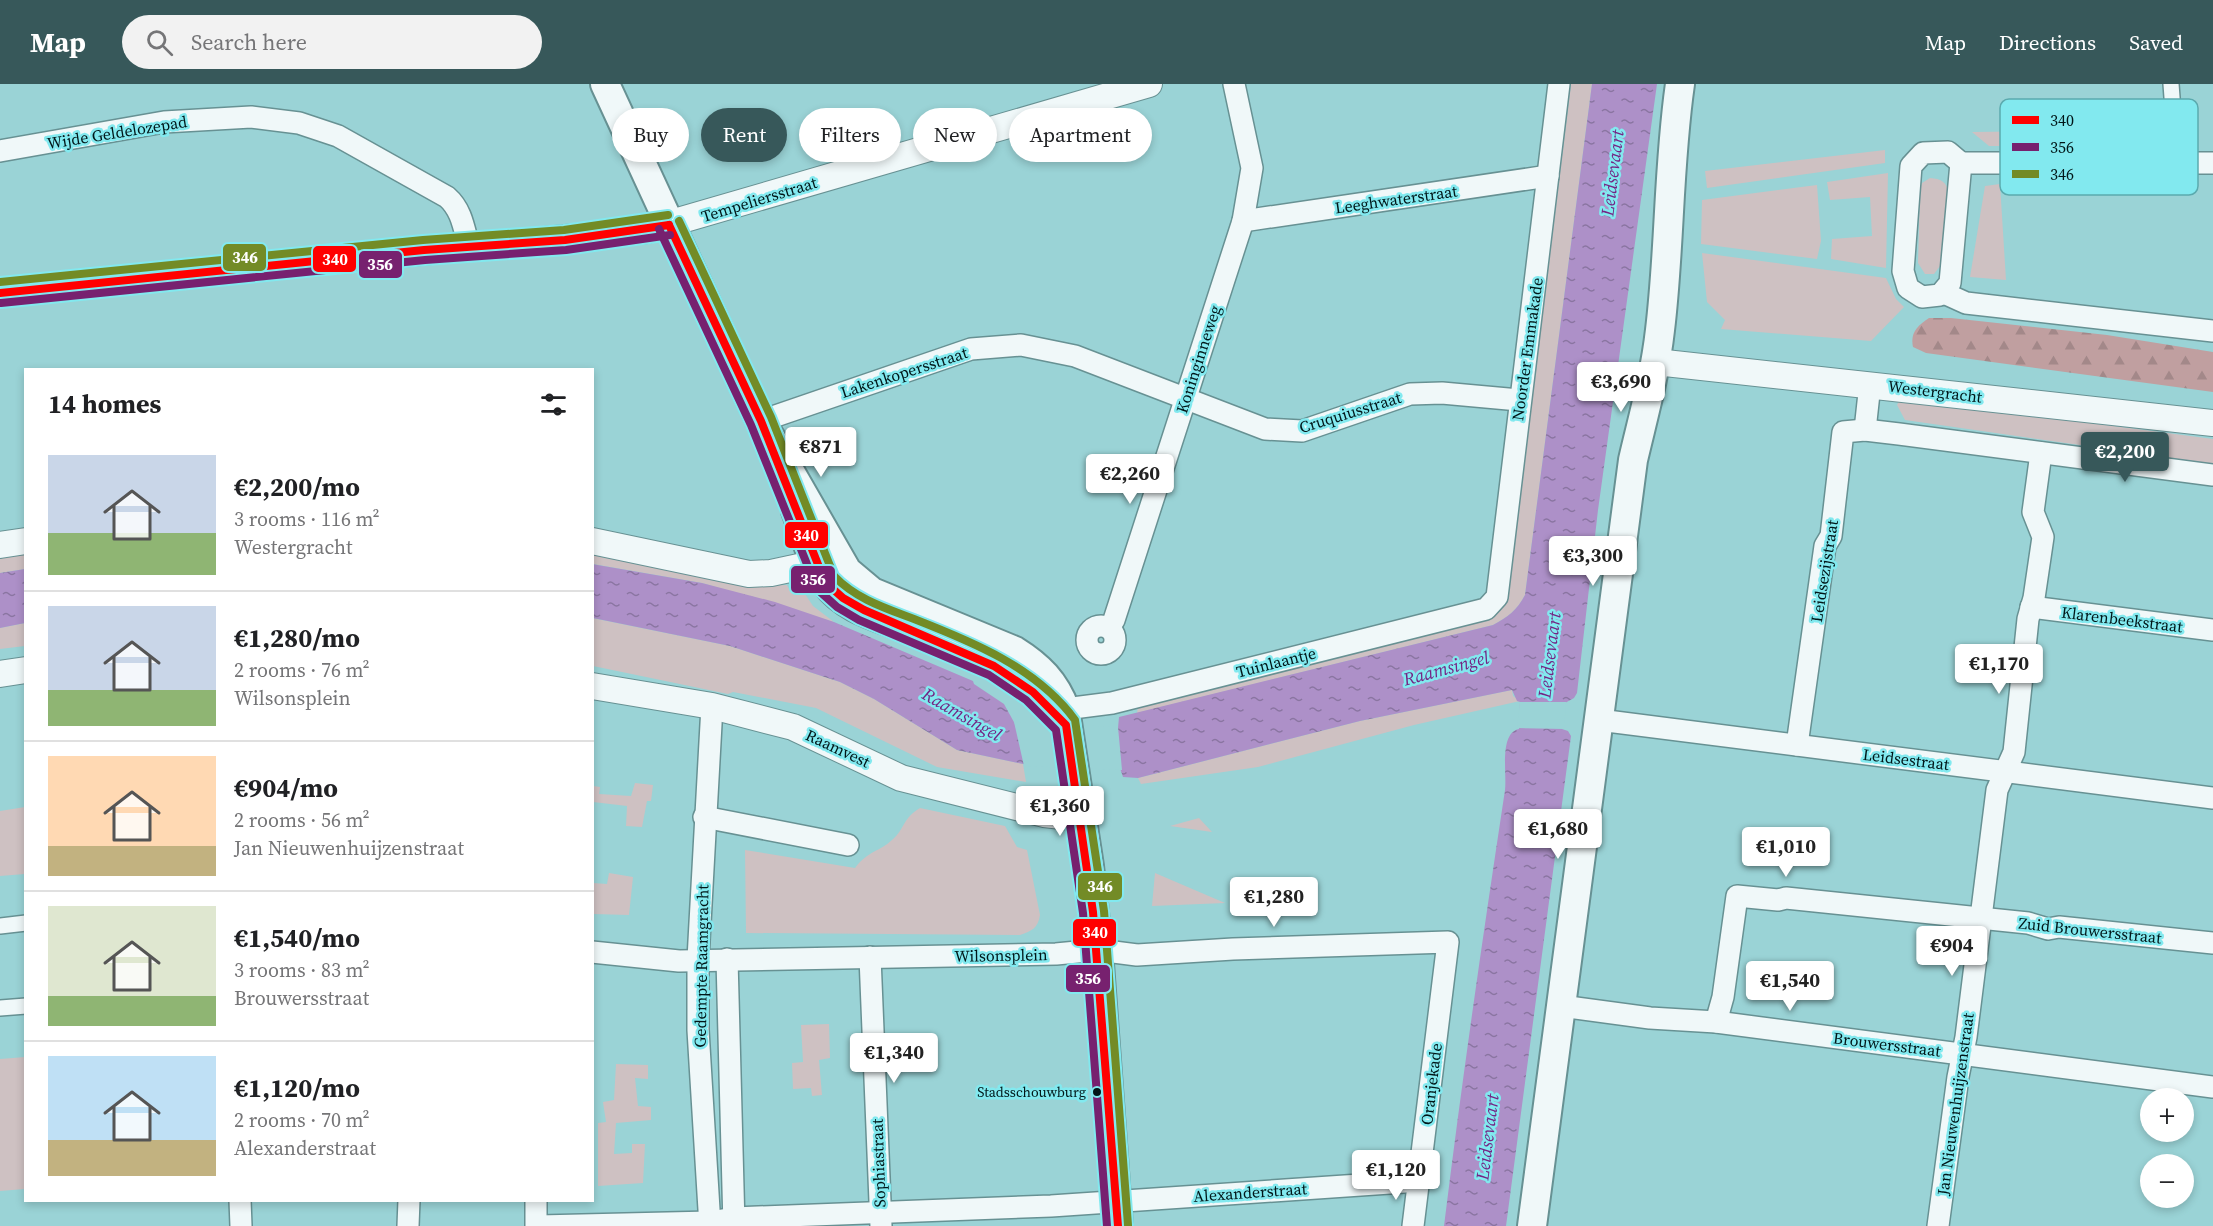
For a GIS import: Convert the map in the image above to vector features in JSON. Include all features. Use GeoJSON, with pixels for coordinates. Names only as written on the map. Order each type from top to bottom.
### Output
{"type":"FeatureCollection","features":[{"type":"Feature","properties":{"kind":"main road"},"geometry":{"type":"LineString","coordinates":[[605,84],[828,561],[825,582],[837,595],[856,608],[969,652],[1008,673],[1065,717],[1098,950],[1118,1213]]}},
{"type":"Feature","properties":{"kind":"main road"},"geometry":{"type":"LineString","coordinates":[[1532,1226],[1633,460],[1655,369],[1668,248],[1672,135],[1680,84]]}},
{"type":"Feature","properties":{"kind":"street","name":"Tempeliersstraat"},"geometry":{"type":"LineString","coordinates":[[0,293],[610,235],[669,225],[1149,84]]}},
{"type":"Feature","properties":{"kind":"street","name":"Koninginneweg"},"geometry":{"type":"LineString","coordinates":[[1109,628],[1114,620],[1243,221],[1252,168],[1234,84]]}},
{"type":"Feature","properties":{"kind":"street","name":"Noorder Emmakade"},"geometry":{"type":"LineString","coordinates":[[1486,609],[1497,597],[1500,583],[1559,84]]}},
{"type":"Feature","properties":{"kind":"street"},"geometry":{"type":"LineString","coordinates":[[2171,84],[2172,99]]}},
{"type":"Feature","properties":{"kind":"street","name":"Wijde Geldelozepad"},"geometry":{"type":"LineString","coordinates":[[0,151],[164,122],[251,117],[299,123],[338,136],[447,197],[456,205],[461,215],[469,247]]}},
{"type":"Feature","properties":{"kind":"street"},"geometry":{"type":"LineString","coordinates":[[2000,163],[1962,163],[1948,152],[1923,153],[1911,166],[1904,280],[1908,288],[1922,297],[1933,297],[1944,293],[1966,303],[2213,331]]}},
{"type":"Feature","properties":{"kind":"street"},"geometry":{"type":"LineString","coordinates":[[1944,293],[1951,274],[1962,163]]}},
{"type":"Feature","properties":{"kind":"street","name":"Leeghwaterstraat"},"geometry":{"type":"LineString","coordinates":[[1243,221],[1548,176]]}},
{"type":"Feature","properties":{"kind":"street","name":"Lakenkopersstraat"},"geometry":{"type":"LineString","coordinates":[[761,421],[971,349],[1021,345],[1075,356],[1186,398]]}},
{"type":"Feature","properties":{"kind":"street","name":"Westergracht"},"geometry":{"type":"LineString","coordinates":[[1655,369],[1870,384],[2213,423]]}},
{"type":"Feature","properties":{"kind":"street"},"geometry":{"type":"LineString","coordinates":[[1870,384],[1864,430],[2213,475]]}},
{"type":"Feature","properties":{"kind":"street","name":"Cruquiusstraat"},"geometry":{"type":"LineString","coordinates":[[1186,398],[1265,429],[1302,431],[1410,394],[1442,393],[1520,400]]}},
{"type":"Feature","properties":{"kind":"street","name":"Leidsezijstraat"},"geometry":{"type":"LineString","coordinates":[[1797,745],[1825,546],[1831,536],[1842,441],[1864,430]]}},
{"type":"Feature","properties":{"kind":"street","name":"Jan Nieuwenhuijzenstraat"},"geometry":{"type":"LineString","coordinates":[[1938,1226],[1963,1053],[1996,790],[2014,752],[2031,607],[2043,537],[2033,512],[2041,453]]}},
{"type":"Feature","properties":{"kind":"street"},"geometry":{"type":"LineString","coordinates":[[0,545],[24,541]]}},
{"type":"Feature","properties":{"kind":"street"},"geometry":{"type":"LineString","coordinates":[[594,541],[749,574],[828,561]]}},
{"type":"Feature","properties":{"kind":"street","name":"Klarenbeekstraat"},"geometry":{"type":"LineString","coordinates":[[2031,607],[2213,630]]}},
{"type":"Feature","properties":{"kind":"street","name":"Tuinlaantje"},"geometry":{"type":"LineString","coordinates":[[1065,717],[1112,703],[1486,609]]}},
{"type":"Feature","properties":{"kind":"street"},"geometry":{"type":"LineString","coordinates":[[0,674],[24,670]]}},
{"type":"Feature","properties":{"kind":"street","name":"Raamvest"},"geometry":{"type":"LineString","coordinates":[[594,686],[712,706],[793,727],[901,778],[1044,814],[1080,818]]}},
{"type":"Feature","properties":{"kind":"street","name":"Gedempte Raamgracht"},"geometry":{"type":"LineString","coordinates":[[710,1224],[698,1030],[698,959],[704,817],[712,706]]}},
{"type":"Feature","properties":{"kind":"street","name":"Leidsestraat"},"geometry":{"type":"LineString","coordinates":[[1599,720],[2213,798]]}},
{"type":"Feature","properties":{"kind":"street"},"geometry":{"type":"LineString","coordinates":[[704,817],[848,845]]}},
{"type":"Feature","properties":{"kind":"street","name":"Zuid Brouwersstraat"},"geometry":{"type":"LineString","coordinates":[[1716,1022],[1723,997],[1737,896],[1778,900],[1786,898],[1980,918],[2048,929],[2059,927],[2213,944]]}},
{"type":"Feature","properties":{"kind":"street"},"geometry":{"type":"LineString","coordinates":[[0,926],[24,923]]}},
{"type":"Feature","properties":{"kind":"street","name":"Wilsonsplein"},"geometry":{"type":"LineString","coordinates":[[594,952],[680,961],[727,958],[1056,954],[1098,950],[1137,955],[1233,949],[1448,942]]}},
{"type":"Feature","properties":{"kind":"street","name":"Oranjekade"},"geometry":{"type":"LineString","coordinates":[[1413,1226],[1448,942]]}},
{"type":"Feature","properties":{"kind":"street","name":"Sophiastraat"},"geometry":{"type":"LineString","coordinates":[[870,957],[880,1220]]}},
{"type":"Feature","properties":{"kind":"street","name":"Gedempte Raamgracht"},"geometry":{"type":"LineString","coordinates":[[727,958],[734,1222]]}},
{"type":"Feature","properties":{"kind":"street"},"geometry":{"type":"LineString","coordinates":[[0,1008],[24,1006]]}},
{"type":"Feature","properties":{"kind":"street","name":"Brouwersstraat"},"geometry":{"type":"LineString","coordinates":[[1561,1006],[1650,1018],[1716,1022],[2213,1087]]}},
{"type":"Feature","properties":{"kind":"street","name":"Alexanderstraat"},"geometry":{"type":"LineString","coordinates":[[880,1220],[1051,1206],[1118,1213],[1419,1181]]}},
{"type":"Feature","properties":{"kind":"street"},"geometry":{"type":"LineString","coordinates":[[240,1202],[241,1226]]}},
{"type":"Feature","properties":{"kind":"street"},"geometry":{"type":"LineString","coordinates":[[408,1226],[409,1202]]}},
{"type":"Feature","properties":{"kind":"street"},"geometry":{"type":"LineString","coordinates":[[536,1202],[538,1226],[880,1220]]}},
{"type":"Feature","properties":{"kind":"shaded area"},"geometry":{"type":"Polygon","coordinates":[[[1571,84],[1592,84],[1525,595],[1519,605],[1512,613],[1493,625],[1137,713],[1138,707],[1489,614],[1507,599],[1571,84]]]}},
{"type":"Feature","properties":{"kind":"shaded area"},"geometry":{"type":"Polygon","coordinates":[[[1972,132],[2000,132],[2000,146],[1989,146],[1972,132]]]}},
{"type":"Feature","properties":{"kind":"shaded area"},"geometry":{"type":"Polygon","coordinates":[[[1885,150],[1885,163],[1707,188],[1705,171],[1885,150]]]}},
{"type":"Feature","properties":{"kind":"shaded area"},"geometry":{"type":"Polygon","coordinates":[[[1888,173],[1886,268],[1831,259],[1832,239],[1872,236],[1870,197],[1830,200],[1827,182],[1888,173]]]}},
{"type":"Feature","properties":{"kind":"shaded area"},"geometry":{"type":"Polygon","coordinates":[[[1930,178],[1943,181],[1949,193],[1940,266],[1934,274],[1925,274],[1918,263],[1920,190],[1922,183],[1930,178]]]}},
{"type":"Feature","properties":{"kind":"shaded area"},"geometry":{"type":"Polygon","coordinates":[[[2000,184],[2006,280],[1970,277],[1985,186],[2000,184]]]}},
{"type":"Feature","properties":{"kind":"shaded area"},"geometry":{"type":"Polygon","coordinates":[[[1817,185],[1821,241],[1817,259],[1701,244],[1702,200],[1817,185]]]}},
{"type":"Feature","properties":{"kind":"shaded area"},"geometry":{"type":"Polygon","coordinates":[[[1702,253],[1886,278],[1896,299],[1904,307],[1871,341],[1721,329],[1725,320],[1707,302],[1702,253]]]}},
{"type":"Feature","properties":{"kind":"shaded area"},"geometry":{"type":"Polygon","coordinates":[[[1901,398],[2213,439],[2213,464],[1905,420],[1897,405],[1901,398]]]}},
{"type":"Feature","properties":{"kind":"shaded area"},"geometry":{"type":"Polygon","coordinates":[[[24,552],[24,569],[0,573],[0,556],[24,552]]]}},
{"type":"Feature","properties":{"kind":"shaded area"},"geometry":{"type":"Polygon","coordinates":[[[594,555],[744,586],[787,585],[790,591],[801,588],[813,606],[834,622],[702,583],[594,564],[594,555]]]}},
{"type":"Feature","properties":{"kind":"shaded area"},"geometry":{"type":"Polygon","coordinates":[[[594,618],[730,646],[840,682],[874,699],[957,750],[1023,764],[1026,782],[937,767],[816,708],[733,692],[728,694],[594,666],[594,618]]]}},
{"type":"Feature","properties":{"kind":"shaded area"},"geometry":{"type":"Polygon","coordinates":[[[24,623],[24,646],[0,649],[0,628],[24,623]]]}},
{"type":"Feature","properties":{"kind":"shaded area"},"geometry":{"type":"Polygon","coordinates":[[[1512,690],[1513,696],[1520,701],[1414,725],[1258,767],[1141,784],[1138,778],[1360,721],[1512,690]]]}},
{"type":"Feature","properties":{"kind":"shaded area"},"geometry":{"type":"Polygon","coordinates":[[[635,783],[653,785],[651,801],[647,801],[642,827],[626,826],[627,806],[594,802],[594,786],[600,787],[599,794],[631,796],[635,783]]]}},
{"type":"Feature","properties":{"kind":"shaded area"},"geometry":{"type":"Polygon","coordinates":[[[24,807],[24,874],[0,876],[0,811],[24,807]]]}},
{"type":"Feature","properties":{"kind":"shaded area"},"geometry":{"type":"Polygon","coordinates":[[[920,808],[1005,826],[1017,847],[1027,850],[1040,915],[1034,928],[1020,935],[746,933],[745,850],[855,868],[869,854],[892,840],[910,816],[920,808]]]}},
{"type":"Feature","properties":{"kind":"shaded area"},"geometry":{"type":"Polygon","coordinates":[[[1199,818],[1212,832],[1170,826],[1199,818]]]}},
{"type":"Feature","properties":{"kind":"shaded area"},"geometry":{"type":"Polygon","coordinates":[[[609,873],[633,877],[629,915],[594,914],[594,883],[607,884],[609,873]]]}},
{"type":"Feature","properties":{"kind":"shaded area"},"geometry":{"type":"Polygon","coordinates":[[[1155,873],[1225,903],[1152,906],[1155,873]]]}},
{"type":"Feature","properties":{"kind":"shaded area"},"geometry":{"type":"Polygon","coordinates":[[[829,1024],[830,1058],[819,1060],[822,1095],[812,1096],[811,1088],[793,1089],[792,1063],[803,1062],[801,1025],[829,1024]]]}},
{"type":"Feature","properties":{"kind":"shaded area"},"geometry":{"type":"Polygon","coordinates":[[[24,1057],[24,1189],[0,1191],[0,1059],[24,1057]]]}},
{"type":"Feature","properties":{"kind":"shaded area"},"geometry":{"type":"Polygon","coordinates":[[[616,1064],[648,1065],[648,1079],[635,1078],[638,1106],[651,1107],[651,1120],[616,1123],[614,1154],[632,1153],[632,1144],[645,1144],[643,1183],[598,1186],[598,1123],[606,1122],[603,1102],[614,1100],[616,1064]]]}},
{"type":"Feature","properties":{"kind":"green space"},"geometry":{"type":"Polygon","coordinates":[[[1929,318],[1951,318],[2107,335],[2213,352],[2213,392],[1926,353],[1913,347],[1913,338],[1918,327],[1929,318]]]}},
{"type":"Feature","properties":{"kind":"water"},"geometry":{"type":"Polygon","coordinates":[[[1592,84],[1657,84],[1598,510],[1577,693],[1574,698],[1565,703],[1562,729],[1568,731],[1571,736],[1506,1226],[1444,1226],[1505,790],[1506,746],[1513,732],[1519,729],[1520,702],[1517,701],[1512,690],[1360,721],[1138,778],[1123,777],[1120,768],[1023,764],[957,750],[874,699],[840,682],[730,646],[594,618],[594,564],[702,583],[775,602],[834,622],[973,681],[974,684],[1004,704],[1015,724],[1118,728],[1119,717],[1493,625],[1512,613],[1525,595],[1592,84]]]}},
{"type":"Feature","properties":{"kind":"water"},"geometry":{"type":"Polygon","coordinates":[[[24,569],[24,623],[0,628],[0,573],[24,569]]]}},
{"type":"Feature","properties":{"kind":"pier"},"geometry":{"type":"Polygon","coordinates":[[[1520,702],[1566,702],[1564,729],[1517,728],[1520,702]]]}},
{"type":"Feature","properties":{"kind":"pier"},"geometry":{"type":"Polygon","coordinates":[[[1014,722],[1118,727],[1122,770],[1024,766],[1014,722]]]}},
{"type":"Feature","properties":{"kind":"transit line","name":"346"},"geometry":{"type":"LineString","coordinates":[[0,282],[423,240],[564,230],[668,215]]}},
{"type":"Feature","properties":{"kind":"transit line","name":"346"},"geometry":{"type":"LineString","coordinates":[[679,221],[771,417],[834,576],[852,591],[871,602],[959,637],[1023,671],[1060,702],[1075,720],[1104,911],[1128,1225]]}},
{"type":"Feature","properties":{"kind":"transit line","name":"340"},"geometry":{"type":"LineString","coordinates":[[669,225],[761,421],[825,582],[843,598],[864,610],[994,666],[1033,692],[1066,725],[1093,912],[1118,1226]]}},
{"type":"Feature","properties":{"kind":"transit line","name":"340"},"geometry":{"type":"LineString","coordinates":[[0,293],[424,250],[565,240],[669,225]]}},
{"type":"Feature","properties":{"kind":"transit line","name":"356"},"geometry":{"type":"LineString","coordinates":[[659,229],[751,425],[817,589],[837,607],[859,620],[989,675],[1026,700],[1056,730],[1083,913],[1107,1226]]}},
{"type":"Feature","properties":{"kind":"transit line","name":"356"},"geometry":{"type":"LineString","coordinates":[[1,303],[425,260],[566,250],[670,235]]}},
{"type":"Feature","properties":{"kind":"place","name":"Stadsschouwburg"},"geometry":{"type":"Point","coordinates":[1097,1092]}},
{"type":"Feature","properties":{"kind":"water label","name":"Leidsevaart"},"geometry":{"type":"Point","coordinates":[1612,173]}},
{"type":"Feature","properties":{"kind":"water label","name":"Leidsevaart"},"geometry":{"type":"Point","coordinates":[1549,655]}},
{"type":"Feature","properties":{"kind":"water label","name":"Raamsingel"},"geometry":{"type":"Point","coordinates":[1446,668]}},
{"type":"Feature","properties":{"kind":"water label","name":"Raamsingel"},"geometry":{"type":"Point","coordinates":[962,714]}},
{"type":"Feature","properties":{"kind":"water label","name":"Leidsevaart"},"geometry":{"type":"Point","coordinates":[1487,1137]}}]}
